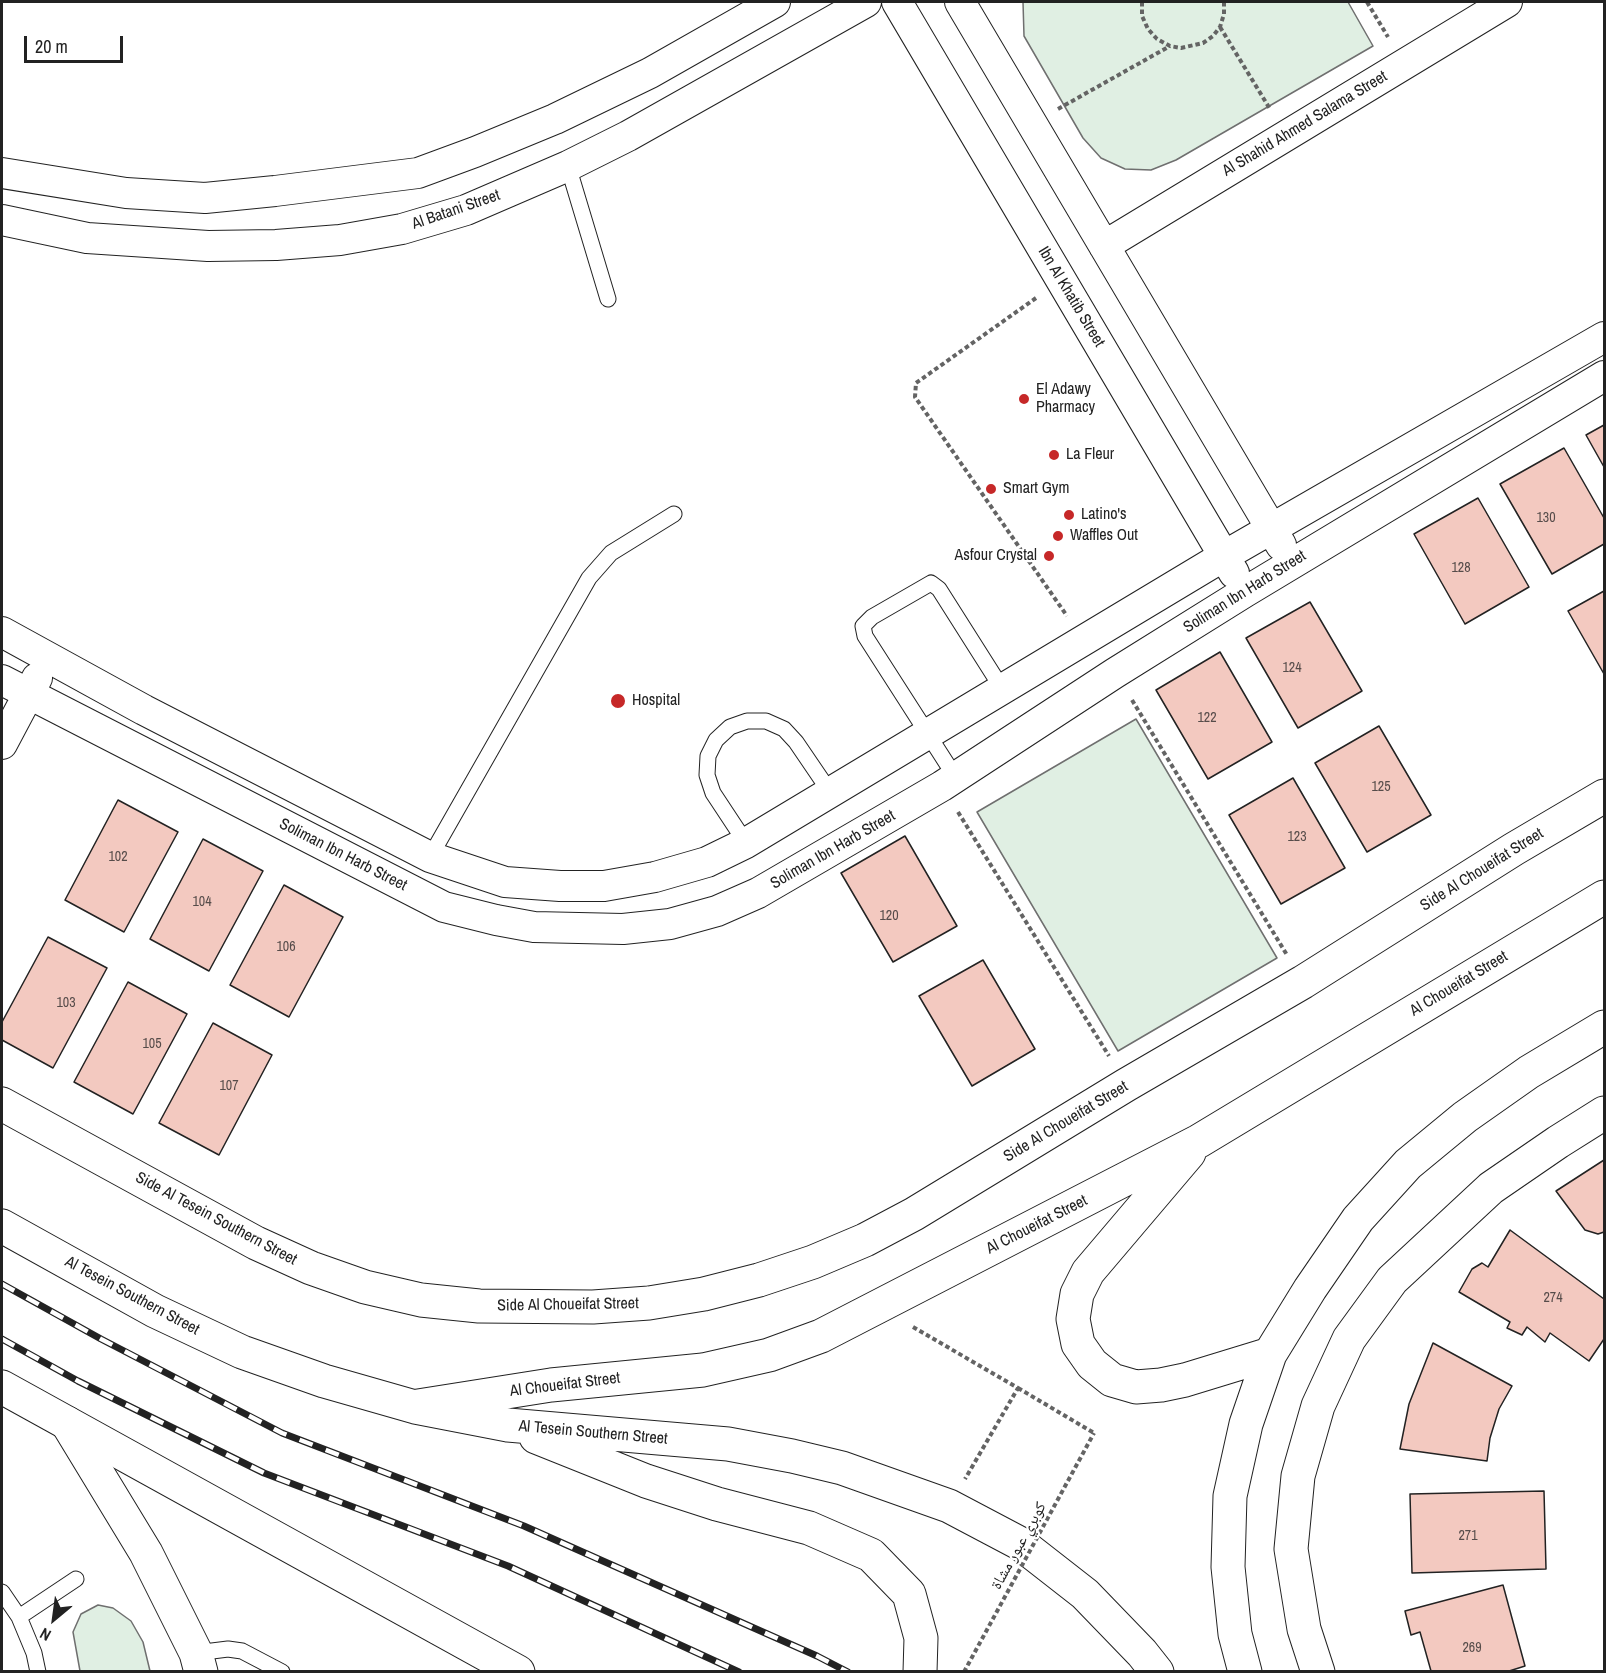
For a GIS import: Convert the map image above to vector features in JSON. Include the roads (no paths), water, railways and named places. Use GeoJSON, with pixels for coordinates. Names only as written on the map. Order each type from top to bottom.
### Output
{"type":"FeatureCollection","features":[{"type":"Feature","properties":{"kind":"main road","name":"Side Al Choueifat Street"},"geometry":{"type":"LineString","coordinates":[[478,1306],[592,1308],[649,1303],[704,1294],[759,1280],[813,1262],[865,1240],[914,1214],[1126,1085],[1303,982],[1515,849],[1605,796]]}},
{"type":"Feature","properties":{"kind":"main road","name":"Al Choueifat Street"},"geometry":{"type":"LineString","coordinates":[[415,1407],[551,1385],[703,1370],[769,1355],[822,1336],[1199,1141],[1605,897]]}},
{"type":"Feature","properties":{"kind":"main road"},"geometry":{"type":"LineString","coordinates":[[1245,1671],[1235,1634],[1228,1567],[1230,1496],[1246,1424],[1270,1354],[1310,1289],[1358,1220],[1408,1164],[1483,1104],[1529,1072],[1605,1027]]}},
{"type":"Feature","properties":{"kind":"main road","name":"Side Al Tesein Southern Street"},"geometry":{"type":"LineString","coordinates":[[2,1104],[256,1243],[311,1268],[365,1287],[421,1300],[478,1306]]}},
{"type":"Feature","properties":{"kind":"main road"},"geometry":{"type":"LineString","coordinates":[[1318,1671],[1304,1629],[1291,1550],[1298,1476],[1318,1406],[1350,1339],[1392,1280],[1491,1188],[1605,1113]]}},
{"type":"Feature","properties":{"kind":"main road"},"geometry":{"type":"LineString","coordinates":[[1199,1141],[1088,1272],[1077,1294],[1073,1319],[1078,1344],[1092,1364],[1112,1380],[1136,1387],[1185,1380],[1270,1354]]}},
{"type":"Feature","properties":{"kind":"main road","name":"Al Tesein Southern Street"},"geometry":{"type":"LineString","coordinates":[[2,1226],[155,1311],[242,1352],[324,1382],[415,1407],[508,1425],[728,1444],[842,1468],[949,1506],[1021,1544],[1085,1594],[1157,1671]]}},
{"type":"Feature","properties":{"kind":"main road"},"geometry":{"type":"LineString","coordinates":[[2,1387],[518,1671]]}},
{"type":"Feature","properties":{"kind":"main road"},"geometry":{"type":"LineString","coordinates":[[67,1423],[146,1553],[198,1662]]}},
{"type":"Feature","properties":{"kind":"main road"},"geometry":{"type":"LineString","coordinates":[[508,1425],[576,1455],[646,1481],[717,1504],[809,1528],[871,1555],[909,1594],[921,1638],[920,1671]]}},
{"type":"Feature","properties":{"kind":"street"},"geometry":{"type":"LineString","coordinates":[[2,173],[126,193],[205,198],[418,173],[555,118],[629,83],[776,2]]}},
{"type":"Feature","properties":{"kind":"street","name":"Al Batani Street"},"geometry":{"type":"LineString","coordinates":[[2,220],[87,238],[147,244],[208,246],[276,245],[340,240],[402,229],[466,210],[568,166],[627,136],[866,2]]}},
{"type":"Feature","properties":{"kind":"street","name":"Ibn Al Khatib Street"},"geometry":{"type":"LineString","coordinates":[[897,2],[1245,592]]}},
{"type":"Feature","properties":{"kind":"street"},"geometry":{"type":"LineString","coordinates":[[960,2],[1292,563]]}},
{"type":"Feature","properties":{"kind":"street","name":"Al Shahid Ahmed Salama Street"},"geometry":{"type":"LineString","coordinates":[[1104,246],[1507,2]]}},
{"type":"Feature","properties":{"kind":"street"},"geometry":{"type":"LineString","coordinates":[[2,632],[144,710],[430,857],[505,882],[604,886],[655,877],[707,862],[746,843],[1085,641],[1224,555],[1605,338]]}},
{"type":"Feature","properties":{"kind":"street","name":"Soliman Ibn Harb Street"},"geometry":{"type":"LineString","coordinates":[[2,680],[444,907],[534,927],[623,929],[670,924],[717,911],[758,893],[949,782],[1115,673],[1245,592],[1605,376]]}},
{"type":"Feature","properties":{"kind":"street"},"geometry":{"type":"LineString","coordinates":[[2,744],[48,657]]}},
{"type":"Feature","properties":{"kind":"lane"},"geometry":{"type":"LineString","coordinates":[[568,166],[608,299]]}},
{"type":"Feature","properties":{"kind":"lane"},"geometry":{"type":"LineString","coordinates":[[430,857],[589,578],[611,553],[674,514]]}},
{"type":"Feature","properties":{"kind":"lane"},"geometry":{"type":"LineString","coordinates":[[949,782],[928,734],[862,631],[866,621],[931,583],[939,589],[1003,690]]}},
{"type":"Feature","properties":{"kind":"lane"},"geometry":{"type":"LineString","coordinates":[[746,843],[713,793],[707,775],[708,756],[716,740],[730,727],[747,721],[766,721],[784,729],[796,742],[831,792]]}},
{"type":"Feature","properties":{"kind":"lane"},"geometry":{"type":"LineString","coordinates":[[19,1617],[76,1579]]}},
{"type":"Feature","properties":{"kind":"lane"},"geometry":{"type":"LineString","coordinates":[[2,1592],[19,1617],[34,1653],[38,1671]]}},
{"type":"Feature","properties":{"kind":"lane"},"geometry":{"type":"LineString","coordinates":[[198,1662],[228,1649],[242,1651],[282,1671]]}},
{"type":"Feature","properties":{"kind":"railway"},"geometry":{"type":"LineString","coordinates":[[2,1284],[101,1339],[282,1433],[524,1526],[817,1656],[848,1672]]}},
{"type":"Feature","properties":{"kind":"railway"},"geometry":{"type":"LineString","coordinates":[[2,1339],[78,1381],[264,1473],[508,1566],[739,1672]]}},
{"type":"Feature","properties":{"kind":"place","name":"El Adawy Pharmacy"},"geometry":{"type":"Point","coordinates":[1024,399]}},
{"type":"Feature","properties":{"kind":"place","name":"La Fleur"},"geometry":{"type":"Point","coordinates":[1054,455]}},
{"type":"Feature","properties":{"kind":"place","name":"Smart Gym"},"geometry":{"type":"Point","coordinates":[991,489]}},
{"type":"Feature","properties":{"kind":"place","name":"Latino's"},"geometry":{"type":"Point","coordinates":[1069,515]}},
{"type":"Feature","properties":{"kind":"place","name":"Waffles Out"},"geometry":{"type":"Point","coordinates":[1058,536]}},
{"type":"Feature","properties":{"kind":"place","name":"Asfour Crystal"},"geometry":{"type":"Point","coordinates":[1049,556]}},
{"type":"Feature","properties":{"kind":"place","name":"Hospital"},"geometry":{"type":"Point","coordinates":[618,701]}}]}
